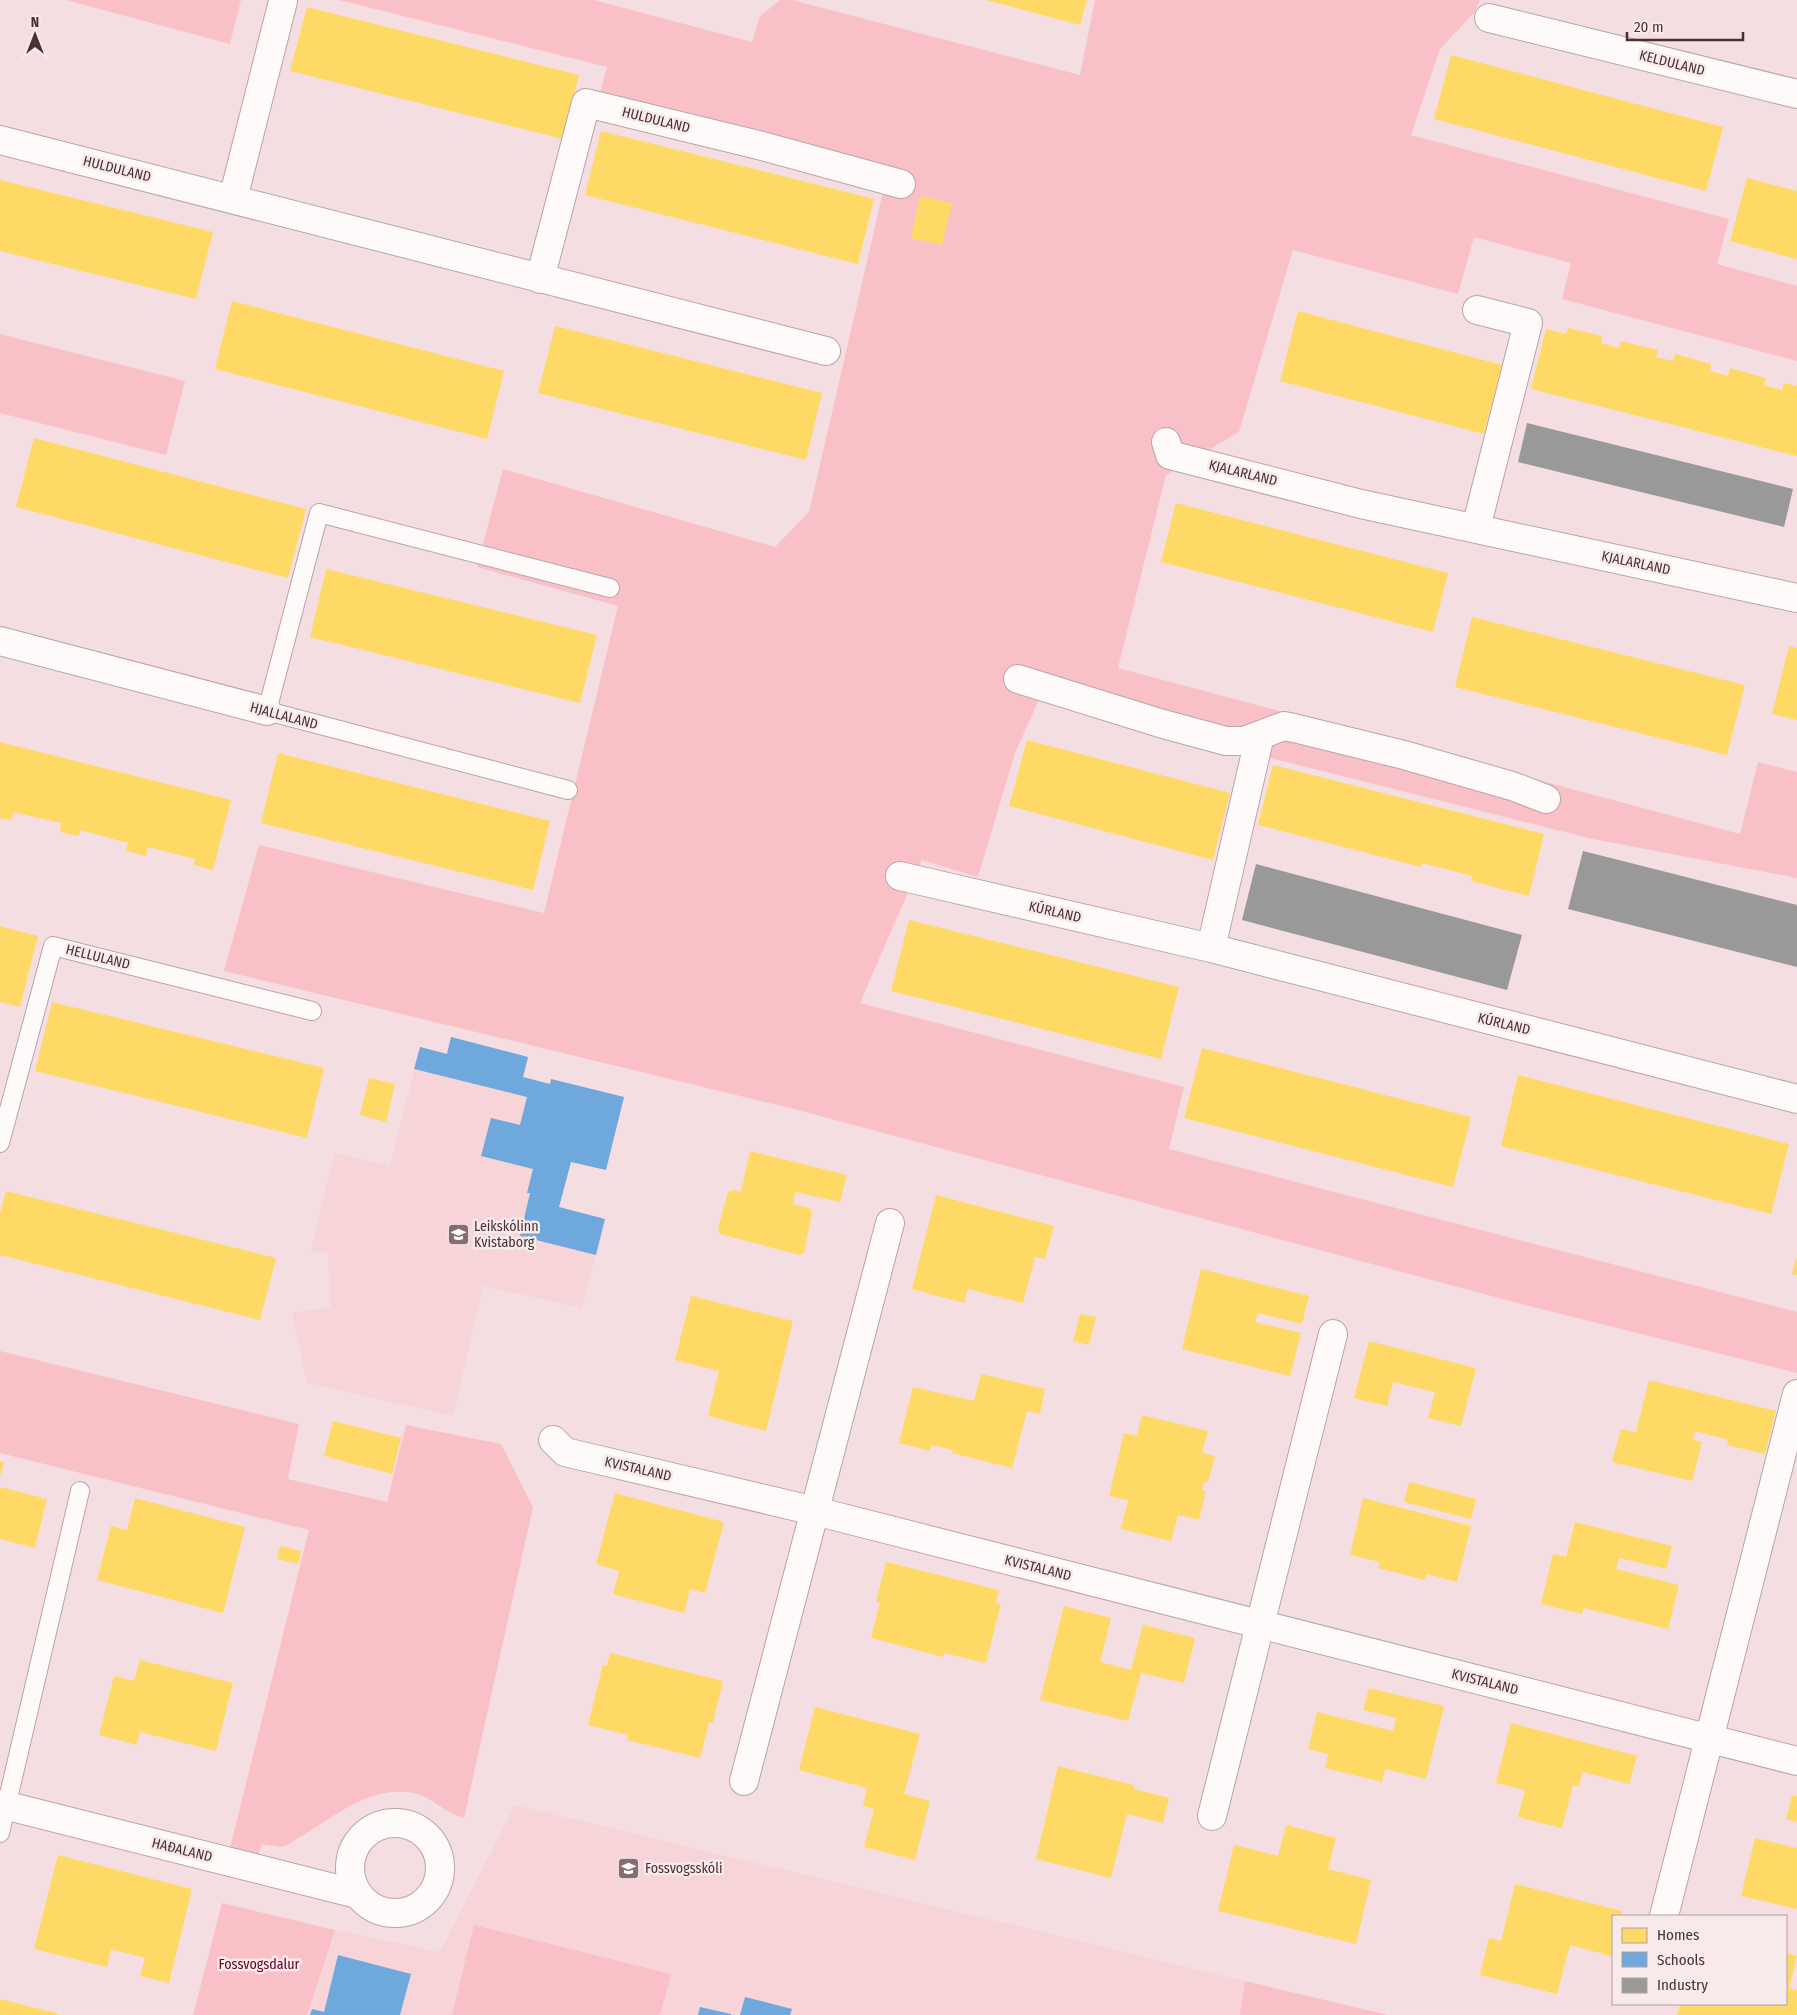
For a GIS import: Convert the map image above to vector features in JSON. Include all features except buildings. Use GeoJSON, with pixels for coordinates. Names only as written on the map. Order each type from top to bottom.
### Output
{"type":"FeatureCollection","features":[{"type":"Feature","properties":{"kind":"street"},"geometry":{"type":"LineString","coordinates":[[233,199],[283,1]]}},
{"type":"Feature","properties":{"kind":"street","name":"KELDULAND"},"geometry":{"type":"LineString","coordinates":[[1489,18],[1797,94]]}},
{"type":"Feature","properties":{"kind":"street","name":"HULDULAND"},"geometry":{"type":"LineString","coordinates":[[540,279],[586,103],[762,146],[902,184]]}},
{"type":"Feature","properties":{"kind":"street","name":"HULDULAND"},"geometry":{"type":"LineString","coordinates":[[0,140],[826,351]]}},
{"type":"Feature","properties":{"kind":"street"},"geometry":{"type":"LineString","coordinates":[[1476,528],[1528,323],[1477,310]]}},
{"type":"Feature","properties":{"kind":"street","name":"KJALARLAND"},"geometry":{"type":"LineString","coordinates":[[1166,442],[1170,455],[1361,504],[1797,598]]}},
{"type":"Feature","properties":{"kind":"street","name":"HJALLALAND"},"geometry":{"type":"LineString","coordinates":[[0,641],[267,711]]}},
{"type":"Feature","properties":{"kind":"street"},"geometry":{"type":"LineString","coordinates":[[1018,679],[1163,724],[1226,741],[1244,741],[1284,726],[1404,756],[1512,786],[1546,799]]}},
{"type":"Feature","properties":{"kind":"street"},"geometry":{"type":"LineString","coordinates":[[1211,948],[1260,735]]}},
{"type":"Feature","properties":{"kind":"street","name":"KÚRLAND"},"geometry":{"type":"LineString","coordinates":[[900,876],[1211,948],[1797,1099]]}},
{"type":"Feature","properties":{"kind":"street"},"geometry":{"type":"LineString","coordinates":[[744,1781],[890,1223]]}},
{"type":"Feature","properties":{"kind":"street"},"geometry":{"type":"LineString","coordinates":[[1212,1816],[1333,1334]]}},
{"type":"Feature","properties":{"kind":"street"},"geometry":{"type":"LineString","coordinates":[[1664,1915],[1797,1394]]}},
{"type":"Feature","properties":{"kind":"street","name":"KVISTALAND"},"geometry":{"type":"LineString","coordinates":[[553,1440],[565,1452],[815,1511],[1797,1761]]}},
{"type":"Feature","properties":{"kind":"street","name":"HAÐALAND"},"geometry":{"type":"LineString","coordinates":[[3,1805],[357,1894]]}},
{"type":"Feature","properties":{"kind":"lane"},"geometry":{"type":"LineString","coordinates":[[267,711],[319,512],[610,588]]}},
{"type":"Feature","properties":{"kind":"lane","name":"HJALLALAND"},"geometry":{"type":"LineString","coordinates":[[267,711],[568,790]]}},
{"type":"Feature","properties":{"kind":"lane","name":"HELLULAND"},"geometry":{"type":"LineString","coordinates":[[0,1143],[53,946],[312,1011]]}},
{"type":"Feature","properties":{"kind":"lane"},"geometry":{"type":"LineString","coordinates":[[0,1833],[3,1805],[80,1491]]}},
{"type":"Feature","properties":{"kind":"shaded area","name":"Leikskólinn Kvistaborg"},"geometry":{"type":"Polygon","coordinates":[[[451,1037],[528,1057],[524,1077],[550,1084],[551,1079],[624,1097],[606,1170],[571,1162],[559,1207],[605,1219],[582,1308],[483,1286],[453,1416],[307,1383],[292,1313],[330,1307],[328,1254],[311,1250],[334,1153],[390,1166],[420,1047],[447,1054],[451,1037]]]}},
{"type":"Feature","properties":{"kind":"shaded area","name":"Fossvogsskóli"},"geometry":{"type":"Polygon","coordinates":[[[515,1805],[1245,1981],[1240,2015],[307,2015],[335,1930],[440,1952],[515,1805]]]}},
{"type":"Feature","properties":{"kind":"green space"},"geometry":{"type":"Polygon","coordinates":[[[66,0],[241,0],[230,44],[66,0]]]}},
{"type":"Feature","properties":{"kind":"green space"},"geometry":{"type":"Polygon","coordinates":[[[339,0],[594,0],[752,42],[760,16],[780,0],[792,0],[1080,75],[1095,0],[1480,0],[1474,13],[1440,49],[1411,135],[1729,219],[1717,264],[1797,286],[1797,361],[1562,299],[1571,263],[1474,237],[1458,294],[1293,250],[1239,432],[1166,475],[1118,668],[1740,834],[1758,762],[1797,772],[1797,878],[1593,839],[1039,700],[1015,753],[978,877],[922,860],[860,1003],[1184,1087],[1169,1149],[1797,1312],[1797,1373],[1525,1305],[794,1109],[224,971],[259,845],[544,913],[618,606],[477,567],[503,469],[775,547],[809,512],[883,192],[594,117],[607,67],[339,0]]]}},
{"type":"Feature","properties":{"kind":"green space"},"geometry":{"type":"Polygon","coordinates":[[[0,334],[185,381],[166,455],[0,413],[0,334]]]}},
{"type":"Feature","properties":{"kind":"green space"},"geometry":{"type":"Polygon","coordinates":[[[0,1351],[299,1424],[288,1479],[387,1502],[406,1425],[501,1444],[533,1507],[464,1818],[415,1793],[392,1792],[365,1799],[352,1805],[283,1847],[262,1844],[258,1855],[230,1848],[309,1530],[0,1453],[0,1351]]]}},
{"type":"Feature","properties":{"kind":"green space","name":"Fossvogsdalur"},"geometry":{"type":"Polygon","coordinates":[[[222,1903],[335,1930],[307,2015],[193,2015],[222,1903]]]}},
{"type":"Feature","properties":{"kind":"green space"},"geometry":{"type":"Polygon","coordinates":[[[474,1925],[671,1974],[660,2015],[452,2015],[474,1925]]]}},
{"type":"Feature","properties":{"kind":"green space"},"geometry":{"type":"Polygon","coordinates":[[[1245,1981],[1388,2015],[1240,2015],[1245,1981]]]}},
{"type":"Feature","properties":{"kind":"place","name":"Leikskólinn Kvistaborg"},"geometry":{"type":"Point","coordinates":[458,1234]}},
{"type":"Feature","properties":{"kind":"place","name":"Fossvogsskóli"},"geometry":{"type":"Point","coordinates":[629,1868]}}]}
